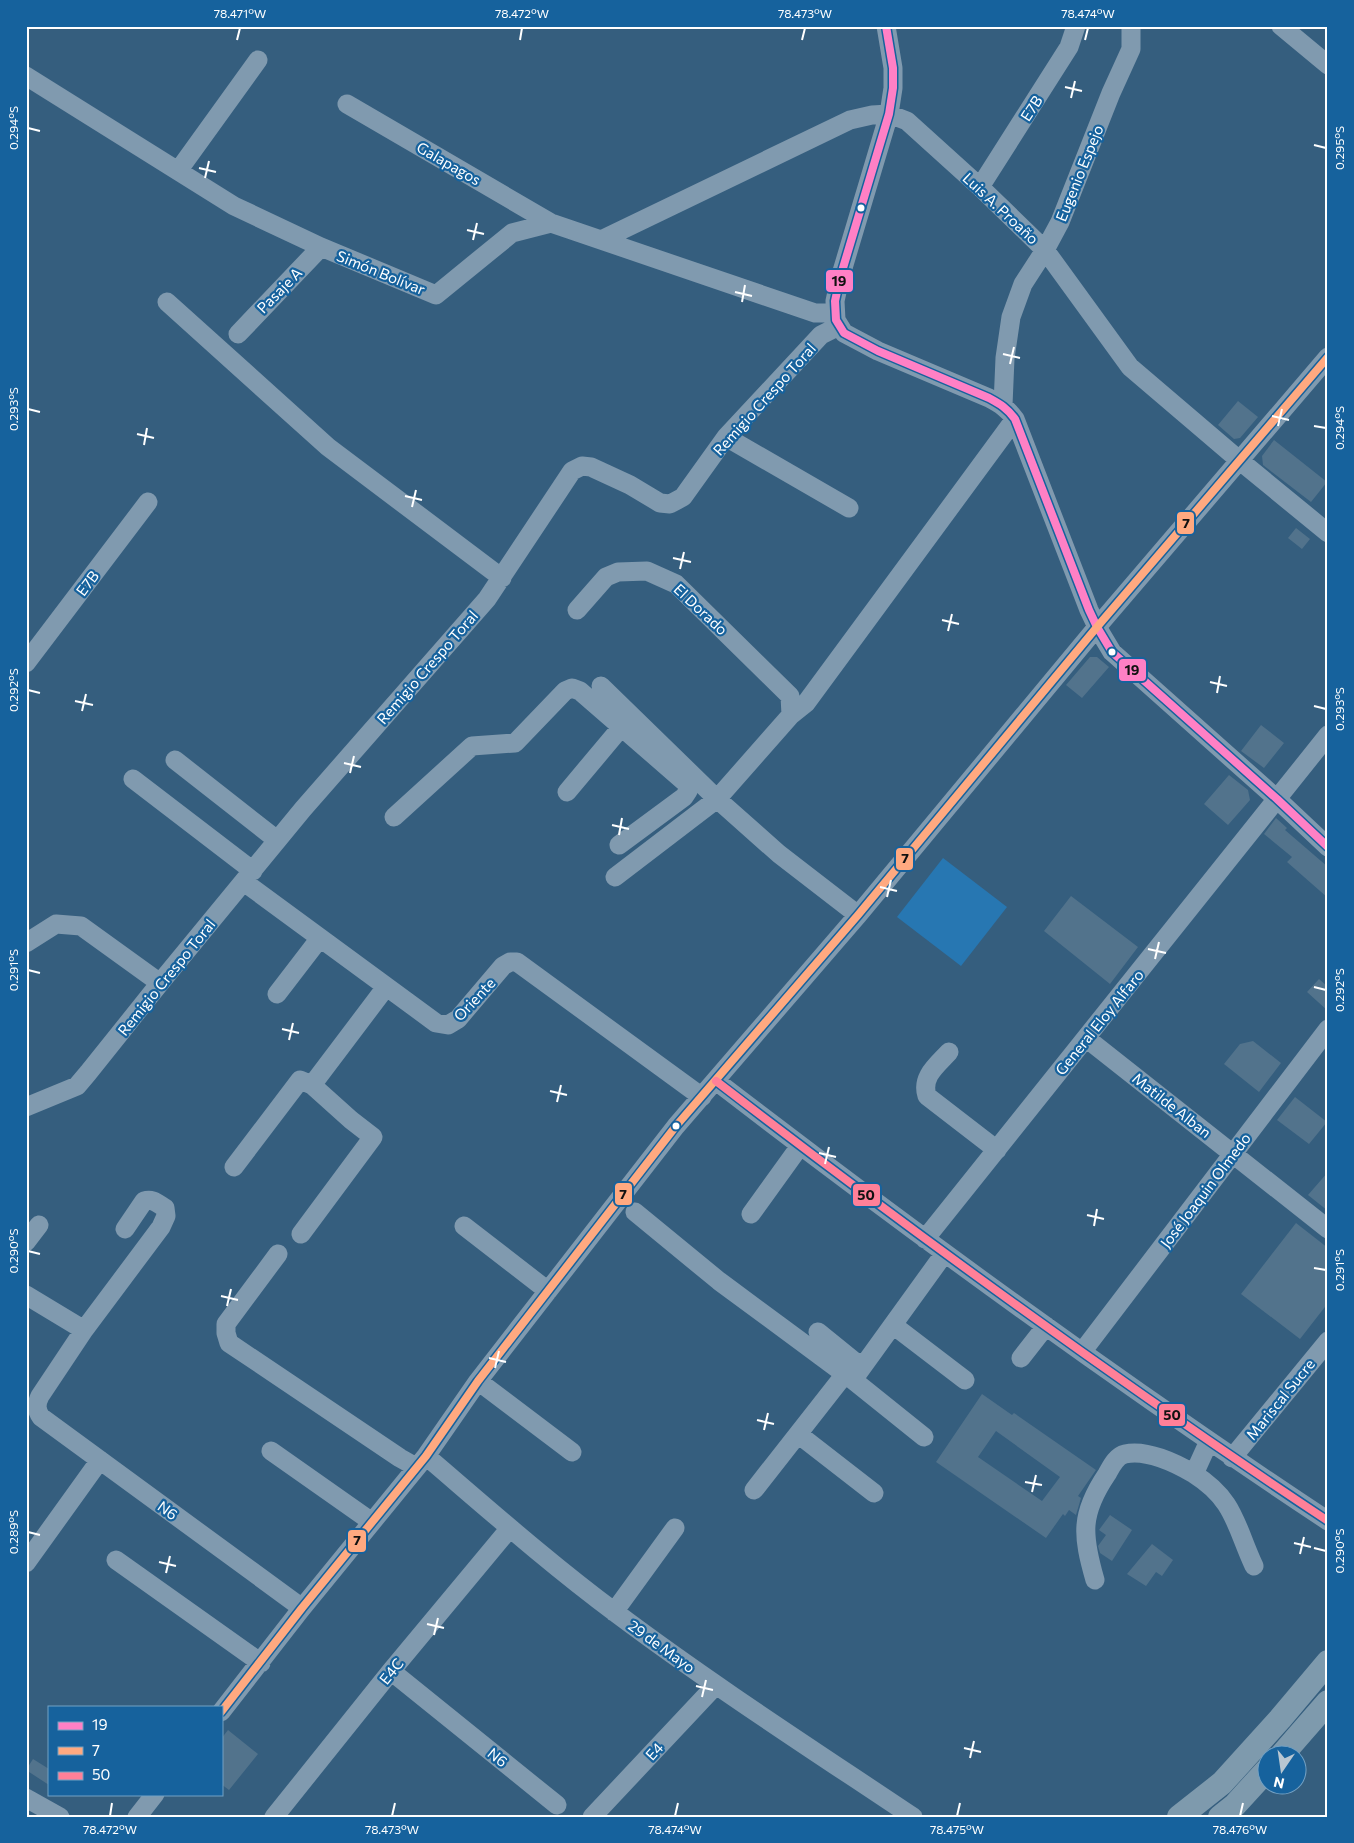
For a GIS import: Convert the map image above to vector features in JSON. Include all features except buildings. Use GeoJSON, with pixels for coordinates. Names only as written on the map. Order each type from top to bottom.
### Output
{"type":"FeatureCollection","features":[{"type":"Feature","properties":{"kind":"main road"},"geometry":{"type":"LineString","coordinates":[[1179,1817],[1222,1783],[1280,1720],[1328,1662]]}},
{"type":"Feature","properties":{"kind":"main road"},"geometry":{"type":"LineString","coordinates":[[1290,1746],[1328,1702]]}},
{"type":"Feature","properties":{"kind":"main road"},"geometry":{"type":"LineString","coordinates":[[1233,1813],[1256,1784]]}},
{"type":"Feature","properties":{"kind":"street"},"geometry":{"type":"LineString","coordinates":[[886,26],[893,68],[893,88],[889,114],[840,278],[836,320],[844,333],[878,351],[1009,412],[1097,627],[1112,652],[1328,847]]}},
{"type":"Feature","properties":{"kind":"street","name":"E7B"},"geometry":{"type":"LineString","coordinates":[[980,187],[1065,54],[1076,26]]}},
{"type":"Feature","properties":{"kind":"street","name":"Eugenio Espejo"},"geometry":{"type":"LineString","coordinates":[[1009,412],[1005,358],[1011,317],[1023,284],[1060,222],[1111,93],[1131,49],[1131,26]]}},
{"type":"Feature","properties":{"kind":"street"},"geometry":{"type":"LineString","coordinates":[[1281,26],[1328,66]]}},
{"type":"Feature","properties":{"kind":"street"},"geometry":{"type":"LineString","coordinates":[[178,171],[258,60]]}},
{"type":"Feature","properties":{"kind":"street","name":"Simón Bolívar"},"geometry":{"type":"LineString","coordinates":[[26,76],[234,206],[321,247],[436,295],[512,233],[551,223]]}},
{"type":"Feature","properties":{"kind":"street","name":"Galapagos"},"geometry":{"type":"LineString","coordinates":[[347,104],[551,223]]}},
{"type":"Feature","properties":{"kind":"street"},"geometry":{"type":"LineString","coordinates":[[601,240],[850,120],[872,115],[889,114]]}},
{"type":"Feature","properties":{"kind":"street","name":"Luis A. Proaño"},"geometry":{"type":"LineString","coordinates":[[889,114],[907,121],[980,187],[1045,250],[1130,367],[1328,533]]}},
{"type":"Feature","properties":{"kind":"street"},"geometry":{"type":"LineString","coordinates":[[551,223],[836,320]]}},
{"type":"Feature","properties":{"kind":"street","name":"Pasaje A"},"geometry":{"type":"LineString","coordinates":[[238,334],[321,247]]}},
{"type":"Feature","properties":{"kind":"street"},"geometry":{"type":"LineString","coordinates":[[167,302],[328,447],[502,578]]}},
{"type":"Feature","properties":{"kind":"street","name":"Remigio Crespo Toral"},"geometry":{"type":"LineString","coordinates":[[26,1107],[77,1086],[249,877],[277,840],[487,599],[572,471],[582,466],[591,467],[630,485],[660,503],[670,504],[682,497],[726,437],[836,320]]}},
{"type":"Feature","properties":{"kind":"street"},"geometry":{"type":"LineString","coordinates":[[222,1711],[302,1608],[421,1462],[478,1381],[676,1126],[858,915],[1097,627],[1328,357]]}},
{"type":"Feature","properties":{"kind":"street"},"geometry":{"type":"LineString","coordinates":[[615,877],[717,799],[791,715],[806,703],[1009,412]]}},
{"type":"Feature","properties":{"kind":"street"},"geometry":{"type":"LineString","coordinates":[[726,437],[849,508]]}},
{"type":"Feature","properties":{"kind":"street","name":"E7B"},"geometry":{"type":"LineString","coordinates":[[26,663],[148,502]]}},
{"type":"Feature","properties":{"kind":"street","name":"El Dorado"},"geometry":{"type":"LineString","coordinates":[[577,610],[606,577],[618,572],[647,571],[676,584],[790,696],[791,715]]}},
{"type":"Feature","properties":{"kind":"street"},"geometry":{"type":"LineString","coordinates":[[601,686],[627,722],[687,784],[688,791],[684,797],[619,844]]}},
{"type":"Feature","properties":{"kind":"street"},"geometry":{"type":"LineString","coordinates":[[394,817],[472,746],[515,743],[565,691],[572,688],[580,691],[627,722],[779,854],[858,915]]}},
{"type":"Feature","properties":{"kind":"street"},"geometry":{"type":"LineString","coordinates":[[567,792],[627,722]]}},
{"type":"Feature","properties":{"kind":"street","name":"General Eloy Alfaro"},"geometry":{"type":"LineString","coordinates":[[925,1239],[1328,735]]}},
{"type":"Feature","properties":{"kind":"street"},"geometry":{"type":"LineString","coordinates":[[175,760],[277,840]]}},
{"type":"Feature","properties":{"kind":"street","name":"Oriente"},"geometry":{"type":"LineString","coordinates":[[133,779],[320,938],[429,1020],[440,1025],[448,1025],[458,1019],[506,964],[518,962],[702,1097]]}},
{"type":"Feature","properties":{"kind":"street"},"geometry":{"type":"LineString","coordinates":[[26,943],[56,924],[81,926],[160,983]]}},
{"type":"Feature","properties":{"kind":"street"},"geometry":{"type":"LineString","coordinates":[[276,994],[320,938]]}},
{"type":"Feature","properties":{"kind":"street"},"geometry":{"type":"LineString","coordinates":[[312,1085],[386,987]]}},
{"type":"Feature","properties":{"kind":"street","name":"José Joaquin Olmedo"},"geometry":{"type":"LineString","coordinates":[[1082,1352],[1328,1029]]}},
{"type":"Feature","properties":{"kind":"street","name":"Matilde Alban"},"geometry":{"type":"LineString","coordinates":[[1086,1038],[1328,1229]]}},
{"type":"Feature","properties":{"kind":"street"},"geometry":{"type":"LineString","coordinates":[[948,1052],[926,1078],[924,1089],[927,1096],[997,1150]]}},
{"type":"Feature","properties":{"kind":"street"},"geometry":{"type":"LineString","coordinates":[[234,1167],[300,1080],[312,1085],[373,1137],[301,1234]]}},
{"type":"Feature","properties":{"kind":"street"},"geometry":{"type":"LineString","coordinates":[[716,1081],[944,1254],[1232,1458],[1328,1520]]}},
{"type":"Feature","properties":{"kind":"street"},"geometry":{"type":"LineString","coordinates":[[751,1214],[800,1146]]}},
{"type":"Feature","properties":{"kind":"street"},"geometry":{"type":"LineString","coordinates":[[26,1295],[84,1330],[161,1227],[166,1216],[165,1208],[154,1200],[144,1201],[124,1229]]}},
{"type":"Feature","properties":{"kind":"street"},"geometry":{"type":"LineString","coordinates":[[635,1212],[719,1281],[849,1377],[924,1437]]}},
{"type":"Feature","properties":{"kind":"street"},"geometry":{"type":"LineString","coordinates":[[26,1242],[39,1225]]}},
{"type":"Feature","properties":{"kind":"street"},"geometry":{"type":"LineString","coordinates":[[464,1226],[548,1290]]}},
{"type":"Feature","properties":{"kind":"street","name":"29 de Mayo"},"geometry":{"type":"LineString","coordinates":[[278,1254],[226,1324],[229,1343],[400,1458],[421,1462],[510,1528],[614,1612],[716,1686],[913,1817]]}},
{"type":"Feature","properties":{"kind":"street"},"geometry":{"type":"LineString","coordinates":[[754,1490],[798,1434],[849,1377],[866,1363],[944,1254]]}},
{"type":"Feature","properties":{"kind":"street"},"geometry":{"type":"LineString","coordinates":[[892,1325],[965,1380]]}},
{"type":"Feature","properties":{"kind":"street"},"geometry":{"type":"LineString","coordinates":[[1022,1358],[1046,1326]]}},
{"type":"Feature","properties":{"kind":"street","name":"N6"},"geometry":{"type":"LineString","coordinates":[[84,1330],[40,1396],[37,1410],[41,1417],[302,1608]]}},
{"type":"Feature","properties":{"kind":"street"},"geometry":{"type":"LineString","coordinates":[[818,1332],[855,1362],[866,1363]]}},
{"type":"Feature","properties":{"kind":"street","name":"Mariscal Sucre"},"geometry":{"type":"LineString","coordinates":[[1232,1458],[1328,1341]]}},
{"type":"Feature","properties":{"kind":"street"},"geometry":{"type":"LineString","coordinates":[[478,1381],[572,1452]]}},
{"type":"Feature","properties":{"kind":"street"},"geometry":{"type":"LineString","coordinates":[[798,1434],[874,1493]]}},
{"type":"Feature","properties":{"kind":"street"},"geometry":{"type":"LineString","coordinates":[[1194,1474],[1209,1441]]}},
{"type":"Feature","properties":{"kind":"street"},"geometry":{"type":"LineString","coordinates":[[271,1451],[372,1522]]}},
{"type":"Feature","properties":{"kind":"street"},"geometry":{"type":"LineString","coordinates":[[1095,1580],[1086,1549],[1088,1510],[1098,1486],[1117,1459],[1124,1454],[1153,1455],[1170,1461],[1205,1481],[1223,1497],[1232,1511],[1254,1566]]}},
{"type":"Feature","properties":{"kind":"street"},"geometry":{"type":"LineString","coordinates":[[26,1564],[100,1460]]}},
{"type":"Feature","properties":{"kind":"street","name":"E4C"},"geometry":{"type":"LineString","coordinates":[[278,1815],[391,1670],[510,1528]]}},
{"type":"Feature","properties":{"kind":"street"},"geometry":{"type":"LineString","coordinates":[[614,1612],[675,1528]]}},
{"type":"Feature","properties":{"kind":"street"},"geometry":{"type":"LineString","coordinates":[[116,1560],[261,1663]]}},
{"type":"Feature","properties":{"kind":"street","name":"N6"},"geometry":{"type":"LineString","coordinates":[[391,1670],[557,1805]]}},
{"type":"Feature","properties":{"kind":"street","name":"E4"},"geometry":{"type":"LineString","coordinates":[[592,1817],[716,1686]]}},
{"type":"Feature","properties":{"kind":"street"},"geometry":{"type":"LineString","coordinates":[[137,1817],[153,1796]]}},
{"type":"Feature","properties":{"kind":"street"},"geometry":{"type":"LineString","coordinates":[[26,1798],[60,1817]]}},
{"type":"Feature","properties":{"kind":"shaded area"},"geometry":{"type":"Polygon","coordinates":[[[943,858],[1007,907],[961,966],[897,917],[943,858]]]}},
{"type":"Feature","properties":{"kind":"transit line","name":"19"},"geometry":{"type":"LineString","coordinates":[[886,26],[893,68],[893,88],[889,114],[840,278],[835,301],[836,320],[844,333],[878,351],[989,398],[1009,412],[1015,419],[1089,610],[1112,652],[1328,847]]}},
{"type":"Feature","properties":{"kind":"transit line","name":"7"},"geometry":{"type":"LineString","coordinates":[[222,1711],[302,1608],[426,1456],[478,1381],[676,1126],[858,915],[1097,627],[1328,357]]}},
{"type":"Feature","properties":{"kind":"transit line","name":"50"},"geometry":{"type":"LineString","coordinates":[[716,1081],[866,1195],[1018,1306],[1172,1415],[1328,1521]]}}]}
